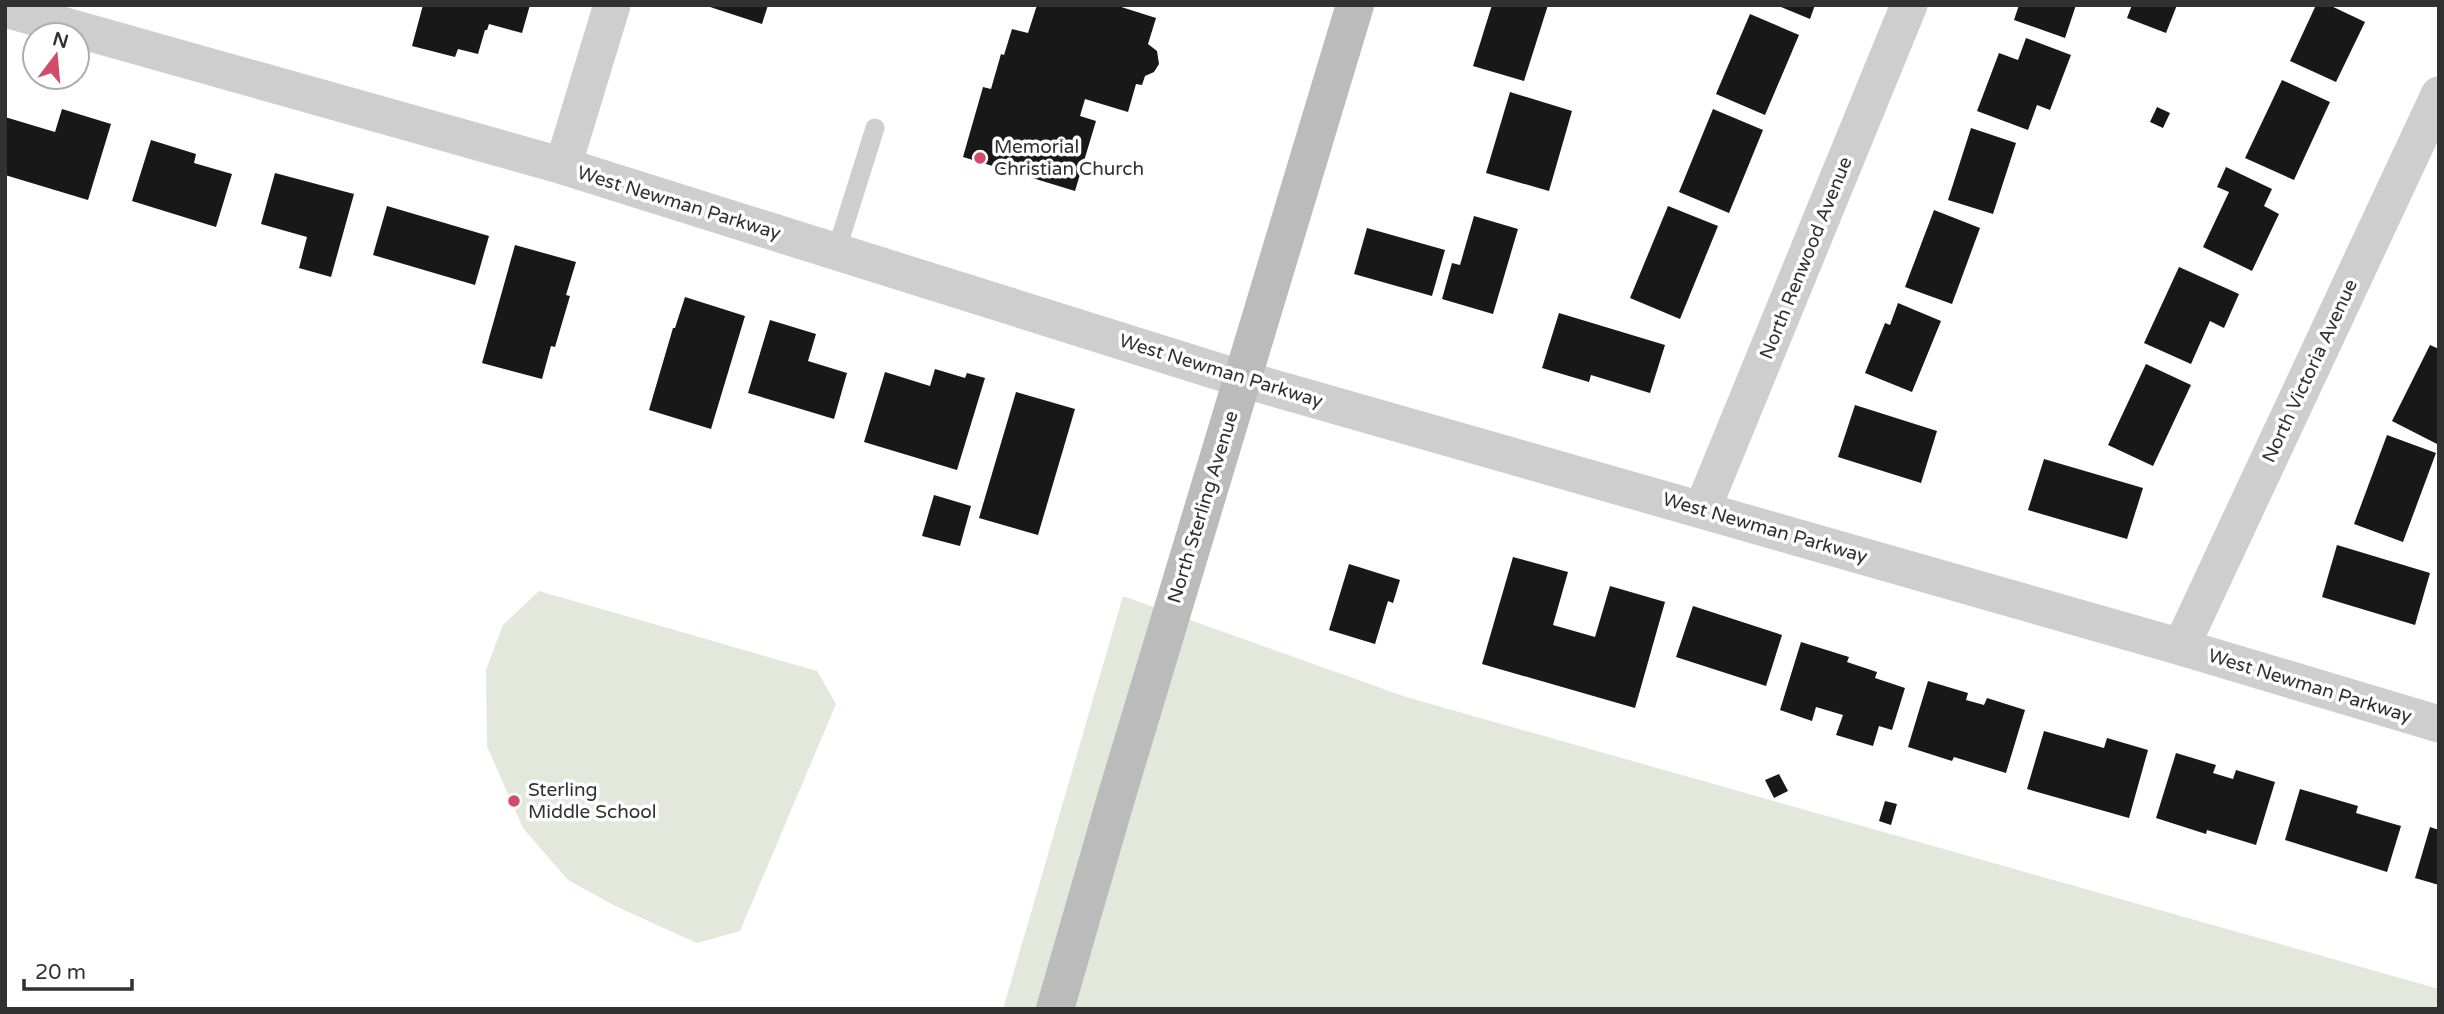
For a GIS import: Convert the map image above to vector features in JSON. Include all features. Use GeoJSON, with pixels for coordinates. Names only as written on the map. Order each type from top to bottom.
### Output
{"type":"FeatureCollection","features":[{"type":"Feature","properties":{"kind":"main road","name":"North Sterling Avenue"},"geometry":{"type":"LineString","coordinates":[[1055,1009],[1355,5]]}},
{"type":"Feature","properties":{"kind":"street"},"geometry":{"type":"LineString","coordinates":[[563,166],[612,5]]}},
{"type":"Feature","properties":{"kind":"street","name":"North Renwood Avenue"},"geometry":{"type":"LineString","coordinates":[[1702,510],[1909,5]]}},
{"type":"Feature","properties":{"kind":"street","name":"West Newman Parkway"},"geometry":{"type":"LineString","coordinates":[[5,9],[45,13],[563,166],[1242,379],[2181,647],[2439,724]]}},
{"type":"Feature","properties":{"kind":"street","name":"North Victoria Avenue"},"geometry":{"type":"LineString","coordinates":[[2181,647],[2439,95]]}},
{"type":"Feature","properties":{"kind":"lane"},"geometry":{"type":"LineString","coordinates":[[836,252],[875,128]]}},
{"type":"Feature","properties":{"kind":"shaded area"},"geometry":{"type":"Polygon","coordinates":[[[539,591],[817,671],[836,704],[740,931],[697,943],[617,907],[568,880],[523,828],[487,746],[486,670],[503,625],[539,591]]]}},
{"type":"Feature","properties":{"kind":"shaded area"},"geometry":{"type":"Polygon","coordinates":[[[1123,596],[1406,697],[2439,989],[2439,1009],[1003,1009],[1123,596]]]}},
{"type":"Feature","properties":{"kind":"building"},"geometry":{"type":"Polygon","coordinates":[[[423,5],[530,5],[522,33],[489,24],[478,54],[458,49],[455,57],[412,46],[423,5]]]}},
{"type":"Feature","properties":{"kind":"building"},"geometry":{"type":"Polygon","coordinates":[[[704,5],[768,5],[762,24],[704,5]]]}},
{"type":"Feature","properties":{"kind":"building"},"geometry":{"type":"Polygon","coordinates":[[[1037,5],[1115,5],[1156,18],[1148,44],[1157,51],[1159,64],[1154,72],[1145,76],[1142,85],[1136,84],[1128,112],[1085,99],[1080,116],[1096,121],[1075,191],[963,157],[983,87],[991,89],[1001,54],[1004,55],[1012,29],[1028,33],[1037,5]]]}},
{"type":"Feature","properties":{"kind":"building"},"geometry":{"type":"Polygon","coordinates":[[[1492,5],[1548,5],[1524,81],[1473,66],[1492,5]]]}},
{"type":"Feature","properties":{"kind":"building"},"geometry":{"type":"Polygon","coordinates":[[[1776,5],[1815,5],[1810,19],[1776,5]]]}},
{"type":"Feature","properties":{"kind":"building"},"geometry":{"type":"Polygon","coordinates":[[[2019,5],[2076,5],[2065,38],[2014,20],[2019,5]]]}},
{"type":"Feature","properties":{"kind":"building"},"geometry":{"type":"Polygon","coordinates":[[[2132,5],[2177,5],[2166,33],[2127,18],[2132,5]]]}},
{"type":"Feature","properties":{"kind":"building"},"geometry":{"type":"Polygon","coordinates":[[[2316,5],[2329,5],[2365,22],[2336,82],[2290,61],[2316,5]]]}},
{"type":"Feature","properties":{"kind":"building"},"geometry":{"type":"Polygon","coordinates":[[[1750,14],[1799,35],[1765,115],[1716,94],[1750,14]]]}},
{"type":"Feature","properties":{"kind":"building"},"geometry":{"type":"Polygon","coordinates":[[[2026,38],[2071,55],[2050,110],[2037,105],[2028,130],[1977,111],[1999,53],[2018,60],[2026,38]]]}},
{"type":"Feature","properties":{"kind":"building"},"geometry":{"type":"Polygon","coordinates":[[[2282,80],[2330,102],[2294,180],[2245,158],[2282,80]]]}},
{"type":"Feature","properties":{"kind":"building"},"geometry":{"type":"Polygon","coordinates":[[[1510,92],[1572,111],[1549,191],[1486,173],[1510,92]]]}},
{"type":"Feature","properties":{"kind":"building"},"geometry":{"type":"Polygon","coordinates":[[[2157,107],[2170,113],[2163,128],[2150,122],[2157,107]]]}},
{"type":"Feature","properties":{"kind":"building"},"geometry":{"type":"Polygon","coordinates":[[[62,109],[111,124],[88,200],[5,175],[5,117],[55,132],[62,109]]]}},
{"type":"Feature","properties":{"kind":"building"},"geometry":{"type":"Polygon","coordinates":[[[1713,109],[1763,130],[1729,213],[1679,192],[1713,109]]]}},
{"type":"Feature","properties":{"kind":"building"},"geometry":{"type":"Polygon","coordinates":[[[1971,128],[2016,143],[1993,214],[1948,200],[1971,128]]]}},
{"type":"Feature","properties":{"kind":"building"},"geometry":{"type":"Polygon","coordinates":[[[151,140],[196,154],[194,163],[232,174],[216,227],[132,201],[151,140]]]}},
{"type":"Feature","properties":{"kind":"building"},"geometry":{"type":"Polygon","coordinates":[[[2226,167],[2272,189],[2264,206],[2279,214],[2252,271],[2203,247],[2229,192],[2217,187],[2226,167]]]}},
{"type":"Feature","properties":{"kind":"building"},"geometry":{"type":"Polygon","coordinates":[[[275,173],[354,194],[331,277],[299,268],[307,237],[261,224],[275,173]]]}},
{"type":"Feature","properties":{"kind":"building"},"geometry":{"type":"Polygon","coordinates":[[[387,206],[489,236],[475,285],[373,255],[387,206]]]}},
{"type":"Feature","properties":{"kind":"building"},"geometry":{"type":"Polygon","coordinates":[[[1668,206],[1718,226],[1680,319],[1630,298],[1668,206]]]}},
{"type":"Feature","properties":{"kind":"building"},"geometry":{"type":"Polygon","coordinates":[[[1934,210],[1980,228],[1952,304],[1905,287],[1934,210]]]}},
{"type":"Feature","properties":{"kind":"building"},"geometry":{"type":"Polygon","coordinates":[[[1474,216],[1518,229],[1493,314],[1442,299],[1452,263],[1460,265],[1474,216]]]}},
{"type":"Feature","properties":{"kind":"building"},"geometry":{"type":"Polygon","coordinates":[[[1367,228],[1445,250],[1432,296],[1354,274],[1367,228]]]}},
{"type":"Feature","properties":{"kind":"building"},"geometry":{"type":"Polygon","coordinates":[[[515,245],[576,262],[566,295],[570,296],[542,379],[482,363],[515,245]]]}},
{"type":"Feature","properties":{"kind":"building"},"geometry":{"type":"Polygon","coordinates":[[[2179,267],[2239,294],[2224,328],[2210,321],[2191,364],[2144,343],[2179,267]]]}},
{"type":"Feature","properties":{"kind":"building"},"geometry":{"type":"Polygon","coordinates":[[[685,297],[745,316],[711,429],[649,410],[685,297]]]}},
{"type":"Feature","properties":{"kind":"building"},"geometry":{"type":"Polygon","coordinates":[[[1898,303],[1941,321],[1912,392],[1865,373],[1885,323],[1890,325],[1898,303]]]}},
{"type":"Feature","properties":{"kind":"building"},"geometry":{"type":"Polygon","coordinates":[[[1559,313],[1665,345],[1650,393],[1591,375],[1589,382],[1542,368],[1559,313]]]}},
{"type":"Feature","properties":{"kind":"building"},"geometry":{"type":"Polygon","coordinates":[[[770,320],[816,334],[808,361],[847,373],[834,419],[748,393],[770,320]]]}},
{"type":"Feature","properties":{"kind":"building"},"geometry":{"type":"Polygon","coordinates":[[[2430,345],[2439,349],[2437,444],[2392,421],[2430,345]]]}},
{"type":"Feature","properties":{"kind":"building"},"geometry":{"type":"Polygon","coordinates":[[[2146,364],[2191,385],[2153,466],[2108,445],[2146,364]]]}},
{"type":"Feature","properties":{"kind":"building"},"geometry":{"type":"Polygon","coordinates":[[[935,369],[965,378],[967,373],[985,378],[957,470],[864,442],[885,372],[930,386],[935,369]]]}},
{"type":"Feature","properties":{"kind":"building"},"geometry":{"type":"Polygon","coordinates":[[[1016,392],[1075,409],[1038,535],[979,518],[1016,392]]]}},
{"type":"Feature","properties":{"kind":"building"},"geometry":{"type":"Polygon","coordinates":[[[1855,405],[1937,431],[1921,483],[1838,457],[1855,405]]]}},
{"type":"Feature","properties":{"kind":"building"},"geometry":{"type":"Polygon","coordinates":[[[2387,435],[2436,453],[2403,542],[2354,524],[2387,435]]]}},
{"type":"Feature","properties":{"kind":"building"},"geometry":{"type":"Polygon","coordinates":[[[2044,459],[2143,488],[2127,539],[2028,510],[2044,459]]]}},
{"type":"Feature","properties":{"kind":"building"},"geometry":{"type":"Polygon","coordinates":[[[934,495],[971,506],[960,546],[922,536],[934,495]]]}},
{"type":"Feature","properties":{"kind":"building"},"geometry":{"type":"Polygon","coordinates":[[[2337,545],[2430,573],[2415,625],[2322,597],[2337,545]]]}},
{"type":"Feature","properties":{"kind":"building"},"geometry":{"type":"Polygon","coordinates":[[[1513,557],[1568,572],[1553,625],[1595,637],[1610,586],[1665,602],[1635,708],[1482,664],[1513,557]]]}},
{"type":"Feature","properties":{"kind":"building"},"geometry":{"type":"Polygon","coordinates":[[[1349,564],[1400,580],[1393,603],[1388,601],[1375,644],[1329,630],[1349,564]]]}},
{"type":"Feature","properties":{"kind":"building"},"geometry":{"type":"Polygon","coordinates":[[[1693,606],[1782,635],[1766,686],[1676,657],[1693,606]]]}},
{"type":"Feature","properties":{"kind":"building"},"geometry":{"type":"Polygon","coordinates":[[[1801,642],[1849,657],[1847,662],[1877,672],[1875,678],[1905,688],[1892,730],[1879,726],[1873,746],[1836,735],[1843,715],[1816,707],[1812,721],[1780,710],[1801,642]]]}},
{"type":"Feature","properties":{"kind":"building"},"geometry":{"type":"Polygon","coordinates":[[[1928,681],[1968,693],[1966,700],[1984,705],[1987,698],[2025,710],[2006,773],[1954,757],[1952,761],[1908,747],[1928,681]]]}},
{"type":"Feature","properties":{"kind":"building"},"geometry":{"type":"Polygon","coordinates":[[[2044,731],[2104,748],[2107,738],[2148,750],[2129,818],[2027,789],[2044,731]]]}},
{"type":"Feature","properties":{"kind":"building"},"geometry":{"type":"Polygon","coordinates":[[[2176,753],[2216,765],[2213,773],[2233,779],[2236,770],[2275,782],[2256,845],[2207,830],[2206,834],[2156,818],[2176,753]]]}},
{"type":"Feature","properties":{"kind":"building"},"geometry":{"type":"Polygon","coordinates":[[[1779,774],[1788,791],[1774,798],[1765,780],[1779,774]]]}},
{"type":"Feature","properties":{"kind":"building"},"geometry":{"type":"Polygon","coordinates":[[[2300,789],[2358,806],[2356,813],[2401,826],[2387,872],[2285,840],[2300,789]]]}},
{"type":"Feature","properties":{"kind":"building"},"geometry":{"type":"Polygon","coordinates":[[[1885,801],[1897,804],[1891,825],[1879,821],[1885,801]]]}},
{"type":"Feature","properties":{"kind":"building"},"geometry":{"type":"Polygon","coordinates":[[[2430,827],[2439,830],[2439,885],[2415,878],[2430,827]]]}},
{"type":"Feature","properties":{"kind":"place","name":"Memorial Christian Church"},"geometry":{"type":"Point","coordinates":[980,158]}},
{"type":"Feature","properties":{"kind":"place","name":"Sterling Middle School"},"geometry":{"type":"Point","coordinates":[514,801]}}]}
